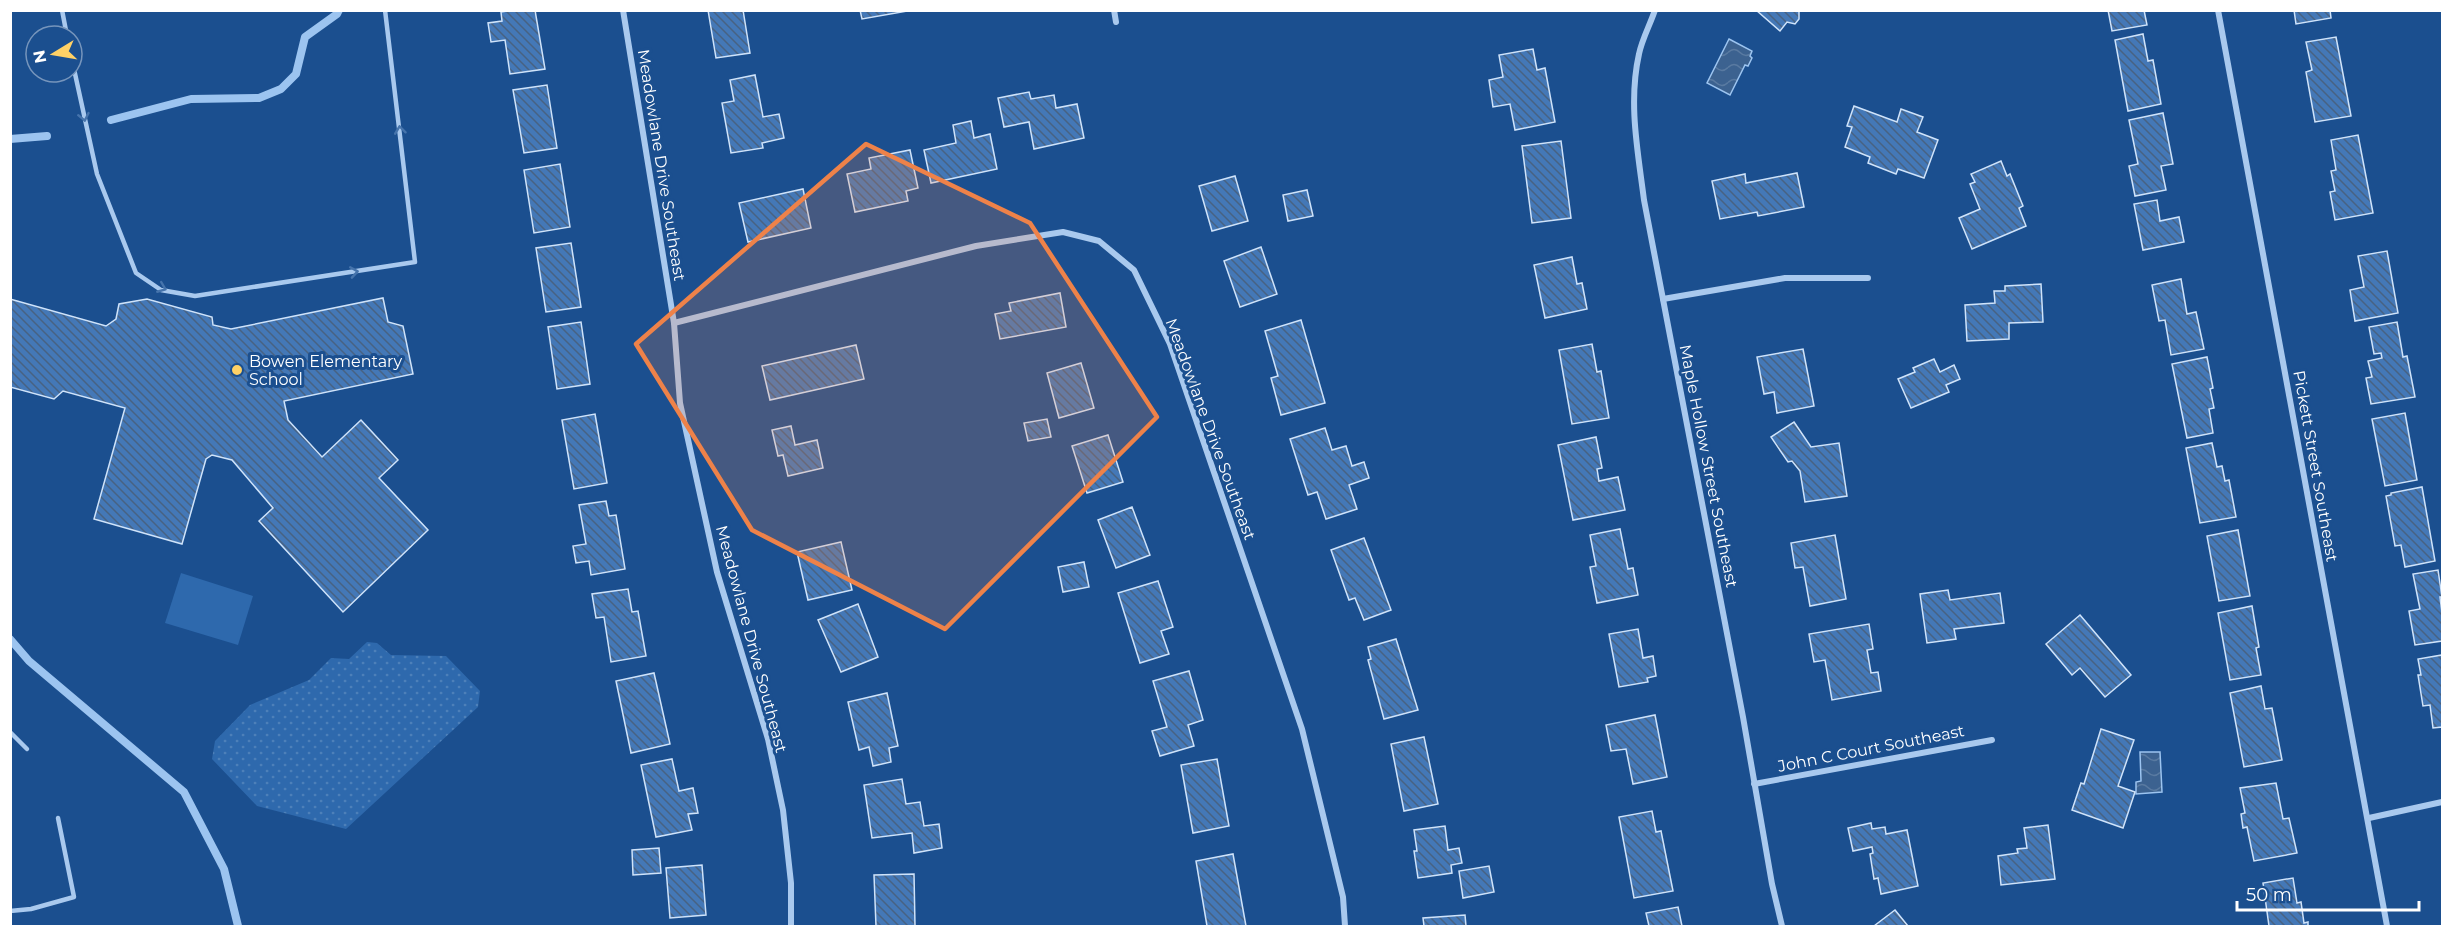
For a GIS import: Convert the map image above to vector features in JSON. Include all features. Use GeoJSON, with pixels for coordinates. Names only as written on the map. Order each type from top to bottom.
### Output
{"type":"FeatureCollection","features":[{"type":"Feature","properties":{"kind":"street","name":"Meadowlane Drive Southeast"},"geometry":{"type":"LineString","coordinates":[[623,10],[674,323],[680,403],[717,572],[768,739],[783,810],[791,883],[791,927]]}},
{"type":"Feature","properties":{"kind":"street"},"geometry":{"type":"LineString","coordinates":[[1114,10],[1116,22]]}},
{"type":"Feature","properties":{"kind":"street","name":"Maple Hollow Street Southeast"},"geometry":{"type":"LineString","coordinates":[[1655,10],[1639,53],[1633,117],[1644,200],[1772,884],[1782,927]]}},
{"type":"Feature","properties":{"kind":"street","name":"Pickett Street Southeast"},"geometry":{"type":"LineString","coordinates":[[2218,10],[2369,818],[2387,927]]}},
{"type":"Feature","properties":{"kind":"street","name":"Meadowlane Drive Southeast"},"geometry":{"type":"LineString","coordinates":[[674,323],[976,246],[1064,232],[1099,241],[1134,270],[1170,344],[1302,729],[1343,897],[1345,927]]}},
{"type":"Feature","properties":{"kind":"street"},"geometry":{"type":"LineString","coordinates":[[1663,299],[1785,278],[1868,278]]}},
{"type":"Feature","properties":{"kind":"street","name":"John C Court Southeast"},"geometry":{"type":"LineString","coordinates":[[1754,784],[1992,740]]}},
{"type":"Feature","properties":{"kind":"street"},"geometry":{"type":"LineString","coordinates":[[2369,818],[2442,802]]}},
{"type":"Feature","properties":{"kind":"lane"},"geometry":{"type":"LineString","coordinates":[[77,84],[97,174],[136,273],[162,290],[195,296],[415,262],[385,10]]}},
{"type":"Feature","properties":{"kind":"lane"},"geometry":{"type":"LineString","coordinates":[[10,732],[27,749]]}},
{"type":"Feature","properties":{"kind":"lane"},"geometry":{"type":"LineString","coordinates":[[10,911],[30,909],[74,897],[58,818]]}},
{"type":"Feature","properties":{"kind":"highlighted area"},"geometry":{"type":"Polygon","coordinates":[[[866,144],[1030,223],[1157,417],[945,629],[752,530],[636,344],[866,144]]]}},
{"type":"Feature","properties":{"kind":"shaded area"},"geometry":{"type":"Polygon","coordinates":[[[181,573],[253,596],[238,645],[165,623],[181,573]]]}},
{"type":"Feature","properties":{"kind":"shaded area"},"geometry":{"type":"Polygon","coordinates":[[[367,642],[377,643],[391,655],[446,656],[480,691],[478,707],[346,829],[257,806],[212,759],[215,741],[250,705],[309,680],[331,658],[349,659],[367,642]]]}},
{"type":"Feature","properties":{"kind":"water"},"geometry":{"type":"Polygon","coordinates":[[[1729,39],[1752,51],[1750,56],[1752,58],[1748,66],[1745,65],[1730,95],[1707,83],[1729,39]]]}},
{"type":"Feature","properties":{"kind":"water"},"geometry":{"type":"Polygon","coordinates":[[[2140,752],[2160,752],[2162,792],[2136,794],[2136,782],[2141,781],[2140,752]]]}},
{"type":"Feature","properties":{"kind":"building"},"geometry":{"type":"Polygon","coordinates":[[[535,10],[545,69],[510,74],[505,40],[491,42],[488,23],[502,21],[501,12],[535,10]]]}},
{"type":"Feature","properties":{"kind":"building"},"geometry":{"type":"Polygon","coordinates":[[[708,10],[743,10],[750,53],[716,58],[708,10]]]}},
{"type":"Feature","properties":{"kind":"building"},"geometry":{"type":"Polygon","coordinates":[[[860,10],[913,10],[862,19],[860,10]]]}},
{"type":"Feature","properties":{"kind":"building"},"geometry":{"type":"Polygon","coordinates":[[[1756,10],[1799,10],[1799,19],[1795,24],[1787,22],[1780,31],[1756,10]]]}},
{"type":"Feature","properties":{"kind":"building"},"geometry":{"type":"Polygon","coordinates":[[[2108,10],[2144,10],[2147,25],[2112,31],[2108,10]]]}},
{"type":"Feature","properties":{"kind":"building"},"geometry":{"type":"Polygon","coordinates":[[[2294,10],[2330,10],[2331,18],[2296,24],[2294,10]]]}},
{"type":"Feature","properties":{"kind":"building"},"geometry":{"type":"Polygon","coordinates":[[[2143,34],[2148,61],[2153,60],[2161,104],[2128,111],[2115,40],[2143,34]]]}},
{"type":"Feature","properties":{"kind":"building"},"geometry":{"type":"Polygon","coordinates":[[[2336,37],[2351,116],[2315,122],[2306,72],[2312,70],[2306,42],[2336,37]]]}},
{"type":"Feature","properties":{"kind":"building"},"geometry":{"type":"Polygon","coordinates":[[[1533,49],[1537,70],[1545,68],[1555,122],[1515,130],[1510,104],[1493,107],[1489,80],[1503,77],[1499,55],[1533,49]]]}},
{"type":"Feature","properties":{"kind":"building"},"geometry":{"type":"Polygon","coordinates":[[[755,75],[763,117],[779,114],[784,138],[762,143],[763,148],[731,153],[722,103],[734,101],[730,80],[755,75]]]}},
{"type":"Feature","properties":{"kind":"building"},"geometry":{"type":"Polygon","coordinates":[[[547,85],[557,148],[524,153],[513,90],[547,85]]]}},
{"type":"Feature","properties":{"kind":"building"},"geometry":{"type":"Polygon","coordinates":[[[1029,92],[1031,99],[1054,95],[1056,108],[1077,104],[1084,138],[1034,149],[1029,122],[1004,127],[998,98],[1029,92]]]}},
{"type":"Feature","properties":{"kind":"building"},"geometry":{"type":"Polygon","coordinates":[[[1854,106],[1897,122],[1901,109],[1923,117],[1917,132],[1938,140],[1924,178],[1898,169],[1896,174],[1868,163],[1870,157],[1845,147],[1852,127],[1847,126],[1854,106]]]}},
{"type":"Feature","properties":{"kind":"building"},"geometry":{"type":"Polygon","coordinates":[[[2163,113],[2173,164],[2161,166],[2166,190],[2135,196],[2129,166],[2138,164],[2129,120],[2163,113]]]}},
{"type":"Feature","properties":{"kind":"building"},"geometry":{"type":"Polygon","coordinates":[[[971,121],[974,138],[990,134],[997,169],[931,183],[924,150],[956,143],[953,125],[971,121]]]}},
{"type":"Feature","properties":{"kind":"building"},"geometry":{"type":"Polygon","coordinates":[[[2358,135],[2373,213],[2335,220],[2330,192],[2335,191],[2331,171],[2336,170],[2331,140],[2358,135]]]}},
{"type":"Feature","properties":{"kind":"building"},"geometry":{"type":"Polygon","coordinates":[[[1561,141],[1571,218],[1532,223],[1522,146],[1561,141]]]}},
{"type":"Feature","properties":{"kind":"building"},"geometry":{"type":"Polygon","coordinates":[[[910,150],[918,188],[906,191],[908,201],[855,212],[847,174],[871,169],[869,158],[910,150]]]}},
{"type":"Feature","properties":{"kind":"building"},"geometry":{"type":"Polygon","coordinates":[[[2001,161],[2007,176],[2010,174],[2023,206],[2019,208],[2026,226],[1972,249],[1959,218],[1980,209],[1970,184],[1975,182],[1971,174],[2001,161]]]}},
{"type":"Feature","properties":{"kind":"building"},"geometry":{"type":"Polygon","coordinates":[[[560,164],[570,227],[534,233],[524,170],[560,164]]]}},
{"type":"Feature","properties":{"kind":"building"},"geometry":{"type":"Polygon","coordinates":[[[1797,173],[1804,207],[1758,216],[1757,212],[1720,219],[1712,181],[1745,174],[1746,183],[1797,173]]]}},
{"type":"Feature","properties":{"kind":"building"},"geometry":{"type":"Polygon","coordinates":[[[1235,176],[1248,221],[1212,231],[1199,186],[1235,176]]]}},
{"type":"Feature","properties":{"kind":"building"},"geometry":{"type":"Polygon","coordinates":[[[803,189],[811,228],[748,242],[739,203],[803,189]]]}},
{"type":"Feature","properties":{"kind":"building"},"geometry":{"type":"Polygon","coordinates":[[[1307,190],[1313,216],[1288,221],[1283,195],[1307,190]]]}},
{"type":"Feature","properties":{"kind":"building"},"geometry":{"type":"Polygon","coordinates":[[[2157,200],[2160,221],[2179,217],[2184,242],[2143,250],[2134,204],[2157,200]]]}},
{"type":"Feature","properties":{"kind":"building"},"geometry":{"type":"Polygon","coordinates":[[[571,243],[581,307],[546,312],[536,248],[571,243]]]}},
{"type":"Feature","properties":{"kind":"building"},"geometry":{"type":"Polygon","coordinates":[[[1261,247],[1277,294],[1240,307],[1224,261],[1261,247]]]}},
{"type":"Feature","properties":{"kind":"building"},"geometry":{"type":"Polygon","coordinates":[[[2387,251],[2398,313],[2355,321],[2350,290],[2364,287],[2358,256],[2387,251]]]}},
{"type":"Feature","properties":{"kind":"building"},"geometry":{"type":"Polygon","coordinates":[[[1572,257],[1577,284],[1582,283],[1587,309],[1545,318],[1534,265],[1572,257]]]}},
{"type":"Feature","properties":{"kind":"building"},"geometry":{"type":"Polygon","coordinates":[[[2181,279],[2187,314],[2196,312],[2204,349],[2171,355],[2165,320],[2159,321],[2152,285],[2181,279]]]}},
{"type":"Feature","properties":{"kind":"building"},"geometry":{"type":"Polygon","coordinates":[[[2041,284],[2043,322],[2009,323],[2009,339],[1967,341],[1965,305],[1995,303],[1994,291],[2005,291],[2005,286],[2041,284]]]}},
{"type":"Feature","properties":{"kind":"building"},"geometry":{"type":"Polygon","coordinates":[[[1060,293],[1066,327],[1000,339],[995,314],[1011,311],[1009,303],[1060,293]]]}},
{"type":"Feature","properties":{"kind":"building","name":"Bowen Elementary School"},"geometry":{"type":"Polygon","coordinates":[[[383,298],[388,322],[403,326],[413,374],[284,401],[288,420],[322,457],[361,420],[398,460],[379,478],[428,530],[343,612],[259,521],[273,508],[232,460],[212,455],[206,459],[182,544],[94,519],[125,408],[63,391],[54,399],[10,387],[10,299],[106,326],[116,319],[119,304],[147,299],[212,317],[213,325],[231,329],[383,298]]]}},
{"type":"Feature","properties":{"kind":"building"},"geometry":{"type":"Polygon","coordinates":[[[1301,320],[1325,403],[1281,415],[1271,378],[1278,376],[1265,331],[1301,320]]]}},
{"type":"Feature","properties":{"kind":"building"},"geometry":{"type":"Polygon","coordinates":[[[581,322],[590,384],[557,389],[548,327],[581,322]]]}},
{"type":"Feature","properties":{"kind":"building"},"geometry":{"type":"Polygon","coordinates":[[[2397,322],[2403,357],[2407,356],[2415,397],[2371,404],[2366,378],[2372,377],[2368,361],[2382,358],[2381,353],[2374,354],[2369,327],[2397,322]]]}},
{"type":"Feature","properties":{"kind":"building"},"geometry":{"type":"Polygon","coordinates":[[[1592,344],[1597,372],[1601,371],[1609,418],[1572,424],[1559,350],[1592,344]]]}},
{"type":"Feature","properties":{"kind":"building"},"geometry":{"type":"Polygon","coordinates":[[[856,345],[864,379],[770,400],[762,366],[856,345]]]}},
{"type":"Feature","properties":{"kind":"building"},"geometry":{"type":"Polygon","coordinates":[[[1803,349],[1814,406],[1777,413],[1774,392],[1764,394],[1757,357],[1803,349]]]}},
{"type":"Feature","properties":{"kind":"building"},"geometry":{"type":"Polygon","coordinates":[[[2207,357],[2213,388],[2210,389],[2214,408],[2209,409],[2213,433],[2187,438],[2172,364],[2207,357]]]}},
{"type":"Feature","properties":{"kind":"building"},"geometry":{"type":"Polygon","coordinates":[[[1934,359],[1940,372],[1954,365],[1960,379],[1946,385],[1949,392],[1911,408],[1898,379],[1915,372],[1913,368],[1934,359]]]}},
{"type":"Feature","properties":{"kind":"building"},"geometry":{"type":"Polygon","coordinates":[[[1081,363],[1094,408],[1059,418],[1047,373],[1081,363]]]}},
{"type":"Feature","properties":{"kind":"building"},"geometry":{"type":"Polygon","coordinates":[[[2405,413],[2417,480],[2385,486],[2372,419],[2405,413]]]}},
{"type":"Feature","properties":{"kind":"building"},"geometry":{"type":"Polygon","coordinates":[[[595,414],[607,483],[574,489],[562,420],[595,414]]]}},
{"type":"Feature","properties":{"kind":"building"},"geometry":{"type":"Polygon","coordinates":[[[1047,419],[1051,437],[1028,441],[1024,423],[1047,419]]]}},
{"type":"Feature","properties":{"kind":"building"},"geometry":{"type":"Polygon","coordinates":[[[1794,422],[1811,447],[1839,443],[1847,496],[1805,502],[1800,471],[1792,461],[1788,462],[1771,437],[1794,422]]]}},
{"type":"Feature","properties":{"kind":"building"},"geometry":{"type":"Polygon","coordinates":[[[791,426],[795,445],[817,440],[823,468],[788,476],[783,455],[778,456],[772,430],[791,426]]]}},
{"type":"Feature","properties":{"kind":"building"},"geometry":{"type":"Polygon","coordinates":[[[1325,428],[1332,450],[1346,446],[1352,466],[1364,462],[1369,478],[1349,485],[1357,509],[1326,519],[1317,492],[1308,495],[1290,439],[1325,428]]]}},
{"type":"Feature","properties":{"kind":"building"},"geometry":{"type":"Polygon","coordinates":[[[1108,435],[1123,482],[1087,493],[1072,446],[1108,435]]]}},
{"type":"Feature","properties":{"kind":"building"},"geometry":{"type":"Polygon","coordinates":[[[1596,437],[1602,468],[1597,469],[1599,481],[1618,477],[1625,510],[1573,520],[1558,445],[1596,437]]]}},
{"type":"Feature","properties":{"kind":"building"},"geometry":{"type":"Polygon","coordinates":[[[2212,443],[2217,467],[2222,466],[2225,481],[2229,480],[2236,517],[2200,523],[2186,448],[2212,443]]]}},
{"type":"Feature","properties":{"kind":"building"},"geometry":{"type":"Polygon","coordinates":[[[2422,487],[2435,561],[2405,567],[2401,545],[2395,546],[2386,496],[2422,487]]]}},
{"type":"Feature","properties":{"kind":"building"},"geometry":{"type":"Polygon","coordinates":[[[606,501],[609,516],[616,515],[625,569],[591,575],[589,561],[576,563],[573,546],[586,544],[579,505],[606,501]]]}},
{"type":"Feature","properties":{"kind":"building"},"geometry":{"type":"Polygon","coordinates":[[[1132,507],[1150,555],[1116,568],[1098,520],[1132,507]]]}},
{"type":"Feature","properties":{"kind":"building"},"geometry":{"type":"Polygon","coordinates":[[[1620,529],[1628,569],[1633,568],[1638,595],[1597,603],[1590,567],[1596,566],[1590,535],[1620,529]]]}},
{"type":"Feature","properties":{"kind":"building"},"geometry":{"type":"Polygon","coordinates":[[[2238,530],[2250,596],[2219,601],[2207,536],[2238,530]]]}},
{"type":"Feature","properties":{"kind":"building"},"geometry":{"type":"Polygon","coordinates":[[[1835,535],[1846,599],[1810,606],[1803,567],[1795,568],[1791,543],[1835,535]]]}},
{"type":"Feature","properties":{"kind":"building"},"geometry":{"type":"Polygon","coordinates":[[[1364,538],[1391,610],[1364,620],[1355,598],[1349,600],[1331,550],[1364,538]]]}},
{"type":"Feature","properties":{"kind":"building"},"geometry":{"type":"Polygon","coordinates":[[[841,542],[852,590],[808,600],[797,552],[841,542]]]}},
{"type":"Feature","properties":{"kind":"building"},"geometry":{"type":"Polygon","coordinates":[[[1084,562],[1089,587],[1063,592],[1058,567],[1084,562]]]}},
{"type":"Feature","properties":{"kind":"building"},"geometry":{"type":"Polygon","coordinates":[[[2438,570],[2442,597],[2440,597],[2442,641],[2415,645],[2409,611],[2420,609],[2413,574],[2438,570]]]}},
{"type":"Feature","properties":{"kind":"building"},"geometry":{"type":"Polygon","coordinates":[[[1158,581],[1173,627],[1161,631],[1169,654],[1140,663],[1118,593],[1158,581]]]}},
{"type":"Feature","properties":{"kind":"building"},"geometry":{"type":"Polygon","coordinates":[[[628,589],[632,612],[638,611],[646,656],[611,662],[604,617],[596,618],[592,594],[628,589]]]}},
{"type":"Feature","properties":{"kind":"building"},"geometry":{"type":"Polygon","coordinates":[[[1948,590],[1950,600],[2000,593],[2004,623],[1954,629],[1956,639],[1927,643],[1920,594],[1948,590]]]}},
{"type":"Feature","properties":{"kind":"building"},"geometry":{"type":"Polygon","coordinates":[[[858,604],[878,657],[841,672],[818,620],[858,604]]]}},
{"type":"Feature","properties":{"kind":"building"},"geometry":{"type":"Polygon","coordinates":[[[2252,606],[2261,675],[2230,680],[2218,613],[2252,606]]]}},
{"type":"Feature","properties":{"kind":"building"},"geometry":{"type":"Polygon","coordinates":[[[2080,615],[2131,675],[2105,697],[2080,668],[2072,675],[2046,644],[2080,615]]]}},
{"type":"Feature","properties":{"kind":"building"},"geometry":{"type":"Polygon","coordinates":[[[1869,624],[1873,649],[1867,650],[1871,673],[1878,672],[1881,691],[1832,700],[1825,660],[1814,662],[1809,634],[1869,624]]]}},
{"type":"Feature","properties":{"kind":"building"},"geometry":{"type":"Polygon","coordinates":[[[1638,629],[1643,658],[1653,656],[1656,676],[1647,678],[1648,682],[1619,687],[1609,634],[1638,629]]]}},
{"type":"Feature","properties":{"kind":"building"},"geometry":{"type":"Polygon","coordinates":[[[1396,639],[1418,710],[1384,719],[1368,660],[1371,659],[1368,647],[1396,639]]]}},
{"type":"Feature","properties":{"kind":"building"},"geometry":{"type":"Polygon","coordinates":[[[2442,655],[2442,727],[2433,728],[2430,705],[2423,706],[2418,659],[2442,655]]]}},
{"type":"Feature","properties":{"kind":"building"},"geometry":{"type":"Polygon","coordinates":[[[1189,671],[1203,720],[1188,725],[1194,746],[1160,756],[1152,731],[1167,727],[1153,681],[1189,671]]]}},
{"type":"Feature","properties":{"kind":"building"},"geometry":{"type":"Polygon","coordinates":[[[654,673],[670,744],[631,753],[616,681],[654,673]]]}},
{"type":"Feature","properties":{"kind":"building"},"geometry":{"type":"Polygon","coordinates":[[[2261,686],[2265,709],[2272,708],[2282,760],[2244,767],[2230,693],[2261,686]]]}},
{"type":"Feature","properties":{"kind":"building"},"geometry":{"type":"Polygon","coordinates":[[[887,693],[898,746],[889,748],[891,762],[873,766],[869,747],[859,750],[848,702],[887,693]]]}},
{"type":"Feature","properties":{"kind":"building"},"geometry":{"type":"Polygon","coordinates":[[[1655,715],[1667,777],[1633,784],[1626,749],[1611,751],[1606,725],[1655,715]]]}},
{"type":"Feature","properties":{"kind":"building"},"geometry":{"type":"Polygon","coordinates":[[[2101,729],[2134,740],[2118,786],[2135,792],[2123,828],[2072,810],[2081,783],[2084,784],[2101,729]]]}},
{"type":"Feature","properties":{"kind":"building"},"geometry":{"type":"Polygon","coordinates":[[[1424,737],[1438,804],[1404,811],[1391,744],[1424,737]]]}},
{"type":"Feature","properties":{"kind":"building"},"geometry":{"type":"Polygon","coordinates":[[[672,759],[679,791],[693,788],[698,813],[688,814],[692,830],[656,837],[641,765],[672,759]]]}},
{"type":"Feature","properties":{"kind":"building"},"geometry":{"type":"Polygon","coordinates":[[[1217,759],[1229,826],[1193,833],[1181,765],[1217,759]]]}},
{"type":"Feature","properties":{"kind":"building"},"geometry":{"type":"Polygon","coordinates":[[[902,779],[906,804],[920,802],[924,826],[939,824],[942,848],[914,853],[912,833],[872,838],[864,785],[902,779]]]}},
{"type":"Feature","properties":{"kind":"building"},"geometry":{"type":"Polygon","coordinates":[[[2276,783],[2283,819],[2289,818],[2297,853],[2254,861],[2247,827],[2243,828],[2241,814],[2245,813],[2240,788],[2276,783]]]}},
{"type":"Feature","properties":{"kind":"building"},"geometry":{"type":"Polygon","coordinates":[[[1652,811],[1656,832],[1661,831],[1673,891],[1634,898],[1619,817],[1652,811]]]}},
{"type":"Feature","properties":{"kind":"building"},"geometry":{"type":"Polygon","coordinates":[[[1871,823],[1872,829],[1885,827],[1886,834],[1907,830],[1918,886],[1881,894],[1878,878],[1874,879],[1870,854],[1873,853],[1872,847],[1853,851],[1848,828],[1871,823]]]}},
{"type":"Feature","properties":{"kind":"building"},"geometry":{"type":"Polygon","coordinates":[[[2048,825],[2055,879],[2001,885],[1998,856],[2018,853],[2017,849],[2027,848],[2024,828],[2048,825]]]}},
{"type":"Feature","properties":{"kind":"building"},"geometry":{"type":"Polygon","coordinates":[[[1445,826],[1448,850],[1459,848],[1462,863],[1451,865],[1452,873],[1418,878],[1414,830],[1445,826]]]}},
{"type":"Feature","properties":{"kind":"building"},"geometry":{"type":"Polygon","coordinates":[[[659,848],[661,873],[633,875],[632,850],[659,848]]]}},
{"type":"Feature","properties":{"kind":"building"},"geometry":{"type":"Polygon","coordinates":[[[1233,854],[1246,926],[1207,926],[1196,861],[1233,854]]]}},
{"type":"Feature","properties":{"kind":"building"},"geometry":{"type":"Polygon","coordinates":[[[702,865],[706,915],[670,918],[666,868],[702,865]]]}},
{"type":"Feature","properties":{"kind":"building"},"geometry":{"type":"Polygon","coordinates":[[[1489,866],[1494,892],[1463,898],[1459,871],[1489,866]]]}},
{"type":"Feature","properties":{"kind":"building"},"geometry":{"type":"Polygon","coordinates":[[[914,874],[915,926],[876,926],[874,875],[914,874]]]}},
{"type":"Feature","properties":{"kind":"building"},"geometry":{"type":"Polygon","coordinates":[[[2293,878],[2297,903],[2301,902],[2304,923],[2308,922],[2308,926],[2269,926],[2263,883],[2293,878]]]}},
{"type":"Feature","properties":{"kind":"building"},"geometry":{"type":"Polygon","coordinates":[[[1678,907],[1682,926],[1649,926],[1646,913],[1678,907]]]}},
{"type":"Feature","properties":{"kind":"building"},"geometry":{"type":"Polygon","coordinates":[[[1895,910],[1908,926],[1874,926],[1895,910]]]}},
{"type":"Feature","properties":{"kind":"building"},"geometry":{"type":"Polygon","coordinates":[[[1465,915],[1466,926],[1424,926],[1423,918],[1465,915]]]}},
{"type":"Feature","properties":{"kind":"waterway"},"geometry":{"type":"LineString","coordinates":[[111,120],[191,99],[259,98],[281,89],[296,74],[305,37],[337,14],[339,10]]}},
{"type":"Feature","properties":{"kind":"waterway"},"geometry":{"type":"LineString","coordinates":[[10,139],[47,136]]}},
{"type":"Feature","properties":{"kind":"waterway"},"geometry":{"type":"LineString","coordinates":[[10,639],[29,661],[184,792],[224,869],[238,926]]}},
{"type":"Feature","properties":{"kind":"place","name":"Bowen Elementary School"},"geometry":{"type":"Point","coordinates":[237,370]}}]}
